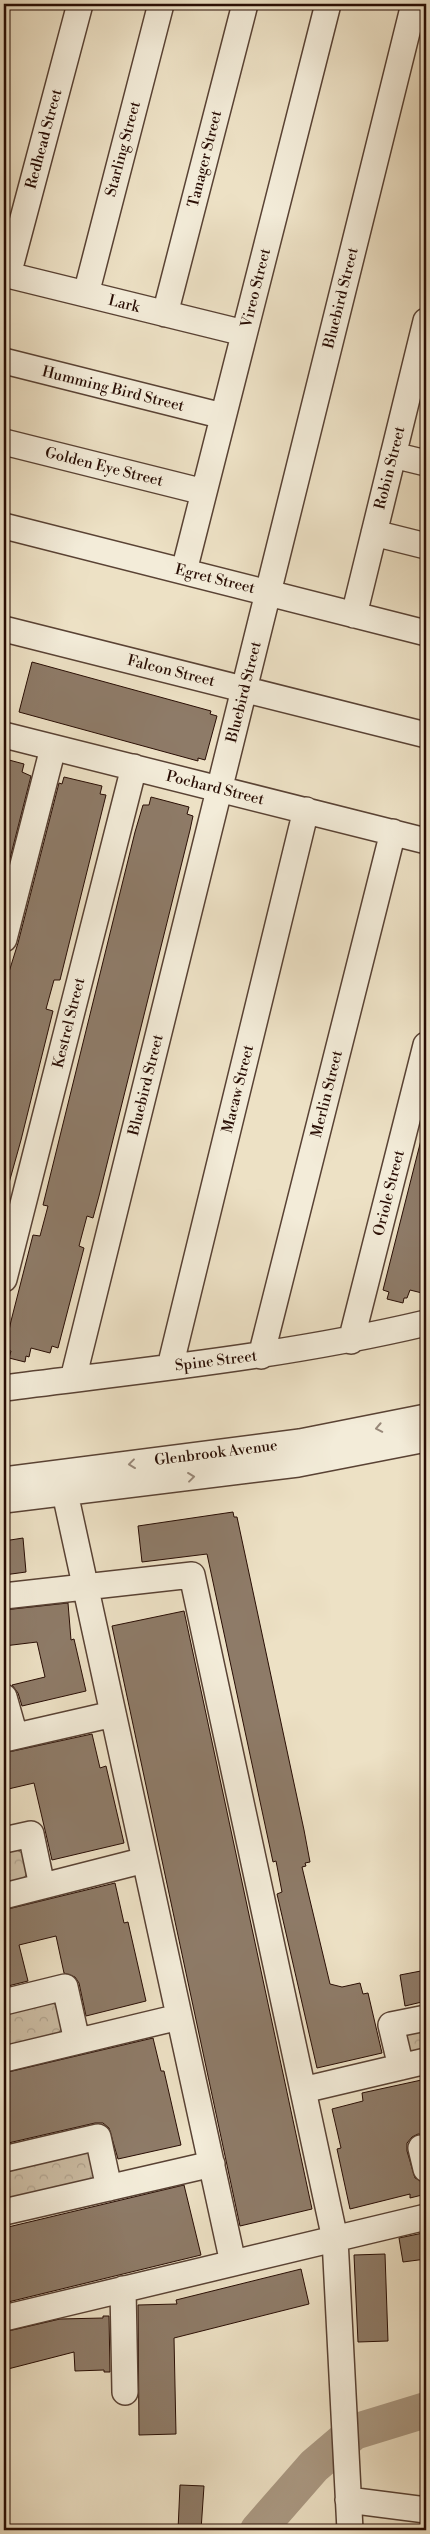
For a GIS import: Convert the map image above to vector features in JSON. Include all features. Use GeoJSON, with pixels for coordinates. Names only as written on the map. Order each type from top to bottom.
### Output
{"type":"FeatureCollection","features":[{"type":"Feature","properties":{"kind":"street","name":"Redhead Street"},"geometry":{"type":"LineString","coordinates":[[6,274],[80,4]]}},
{"type":"Feature","properties":{"kind":"street","name":"Starling Street"},"geometry":{"type":"LineString","coordinates":[[86,294],[161,4]]}},
{"type":"Feature","properties":{"kind":"street","name":"Tanager Street"},"geometry":{"type":"LineString","coordinates":[[165,314],[245,4]]}},
{"type":"Feature","properties":{"kind":"street","name":"Vireo Street"},"geometry":{"type":"LineString","coordinates":[[184,571],[328,4]]}},
{"type":"Feature","properties":{"kind":"street","name":"Bluebird Street"},"geometry":{"type":"LineString","coordinates":[[73,1379],[414,4]]}},
{"type":"Feature","properties":{"kind":"street","name":"Lark"},"geometry":{"type":"LineString","coordinates":[[6,274],[244,333]]}},
{"type":"Feature","properties":{"kind":"street","name":"Robin Street"},"geometry":{"type":"LineString","coordinates":[[354,615],[393,455],[419,380],[426,321]]}},
{"type":"Feature","properties":{"kind":"street","name":"Humming Bird Street"},"geometry":{"type":"LineString","coordinates":[[4,361],[223,416]]}},
{"type":"Feature","properties":{"kind":"street","name":"Golden Eye Street"},"geometry":{"type":"LineString","coordinates":[[4,442],[204,492]]}},
{"type":"Feature","properties":{"kind":"street"},"geometry":{"type":"LineString","coordinates":[[393,455],[426,463]]}},
{"type":"Feature","properties":{"kind":"street","name":"Egret Street"},"geometry":{"type":"LineString","coordinates":[[4,526],[426,633]]}},
{"type":"Feature","properties":{"kind":"street"},"geometry":{"type":"LineString","coordinates":[[374,533],[426,546]]}},
{"type":"Feature","properties":{"kind":"street","name":"Falcon Street"},"geometry":{"type":"LineString","coordinates":[[4,628],[426,735]]}},
{"type":"Feature","properties":{"kind":"street","name":"Pochard Street"},"geometry":{"type":"LineString","coordinates":[[4,735],[426,841]]}},
{"type":"Feature","properties":{"kind":"street"},"geometry":{"type":"LineString","coordinates":[[4,939],[54,748]]}},
{"type":"Feature","properties":{"kind":"street","name":"Kestrel Street"},"geometry":{"type":"LineString","coordinates":[[4,1279],[134,767]]}},
{"type":"Feature","properties":{"kind":"street","name":"Macaw Street"},"geometry":{"type":"LineString","coordinates":[[170,1367],[306,810]]}},
{"type":"Feature","properties":{"kind":"street","name":"Merlin Street"},"geometry":{"type":"LineString","coordinates":[[261,1356],[393,832]]}},
{"type":"Feature","properties":{"kind":"street","name":"Oriole Street"},"geometry":{"type":"LineString","coordinates":[[351,1341],[426,1045]]}},
{"type":"Feature","properties":{"kind":"street","name":"Spine Street"},"geometry":{"type":"LineString","coordinates":[[4,1388],[261,1356],[351,1341],[426,1323]]}},
{"type":"Feature","properties":{"kind":"street","name":"Glenbrook Avenue"},"geometry":{"type":"LineString","coordinates":[[4,1480],[300,1442],[426,1417]]}},
{"type":"Feature","properties":{"kind":"street","name":"Glenbrook Avenue"},"geometry":{"type":"LineString","coordinates":[[4,1500],[298,1464],[426,1439]]}},
{"type":"Feature","properties":{"kind":"street"},"geometry":{"type":"LineString","coordinates":[[65,1492],[233,2263]]}},
{"type":"Feature","properties":{"kind":"street"},"geometry":{"type":"LineString","coordinates":[[4,1596],[192,1575],[335,2239],[350,2530]]}},
{"type":"Feature","properties":{"kind":"street"},"geometry":{"type":"LineString","coordinates":[[4,1697],[9,1738],[113,1714]]}},
{"type":"Feature","properties":{"kind":"street"},"geometry":{"type":"LineString","coordinates":[[4,1840],[31,1834],[42,1886]]}},
{"type":"Feature","properties":{"kind":"street"},"geometry":{"type":"LineString","coordinates":[[4,1896],[145,1860]]}},
{"type":"Feature","properties":{"kind":"street"},"geometry":{"type":"LineString","coordinates":[[4,2002],[65,1987],[77,2041]]}},
{"type":"Feature","properties":{"kind":"street"},"geometry":{"type":"LineString","coordinates":[[4,2059],[180,2016]]}},
{"type":"Feature","properties":{"kind":"street"},"geometry":{"type":"LineString","coordinates":[[401,2067],[391,2025],[426,2018]]}},
{"type":"Feature","properties":{"kind":"street"},"geometry":{"type":"LineString","coordinates":[[303,2090],[426,2061]]}},
{"type":"Feature","properties":{"kind":"street"},"geometry":{"type":"LineString","coordinates":[[4,2159],[98,2137],[109,2188]]}},
{"type":"Feature","properties":{"kind":"street"},"geometry":{"type":"LineString","coordinates":[[4,2212],[212,2164]]}},
{"type":"Feature","properties":{"kind":"street"},"geometry":{"type":"LineString","coordinates":[[4,2318],[426,2217]]}},
{"type":"Feature","properties":{"kind":"street"},"geometry":{"type":"LineString","coordinates":[[123,2289],[125,2392]]}},
{"type":"Feature","properties":{"kind":"street"},"geometry":{"type":"LineString","coordinates":[[348,2500],[426,2510]]}},
{"type":"Feature","properties":{"kind":"green space"},"geometry":{"type":"Polygon","coordinates":[[[4,1848],[23,1854],[28,1863],[28,1868],[22,1881],[4,1888],[4,1848]]]}},
{"type":"Feature","properties":{"kind":"green space"},"geometry":{"type":"Polygon","coordinates":[[[51,2002],[57,2006],[63,2024],[58,2036],[4,2052],[4,2011],[51,2002]]]}},
{"type":"Feature","properties":{"kind":"green space"},"geometry":{"type":"Polygon","coordinates":[[[426,2027],[426,2054],[409,2054],[404,2038],[406,2034],[426,2027]]]}},
{"type":"Feature","properties":{"kind":"green space"},"geometry":{"type":"Polygon","coordinates":[[[79,2148],[91,2153],[98,2171],[92,2183],[4,2207],[4,2166],[79,2148]]]}},
{"type":"Feature","properties":{"kind":"building"},"geometry":{"type":"Polygon","coordinates":[[[32,662],[211,711],[210,714],[217,716],[205,760],[198,758],[198,761],[19,712],[32,662]]]}},
{"type":"Feature","properties":{"kind":"building"},"geometry":{"type":"Polygon","coordinates":[[[9,760],[24,764],[22,772],[31,776],[4,882],[4,765],[7,766],[9,760]]]}},
{"type":"Feature","properties":{"kind":"building"},"geometry":{"type":"Polygon","coordinates":[[[64,777],[102,786],[100,794],[106,795],[60,980],[54,980],[46,1009],[53,1011],[21,1140],[9,1183],[4,1183],[4,988],[18,943],[59,783],[62,784],[64,777]]]}},
{"type":"Feature","properties":{"kind":"building"},"geometry":{"type":"Polygon","coordinates":[[[151,797],[189,807],[187,814],[193,816],[190,830],[99,1196],[93,1218],[87,1216],[79,1246],[84,1248],[58,1348],[52,1346],[50,1353],[31,1348],[29,1357],[26,1356],[25,1362],[9,1358],[11,1351],[5,1350],[11,1321],[33,1235],[40,1236],[48,1206],[43,1205],[135,832],[143,805],[149,805],[151,797]]]}},
{"type":"Feature","properties":{"kind":"building"},"geometry":{"type":"Polygon","coordinates":[[[421,1140],[426,1141],[426,1294],[410,1290],[403,1303],[387,1299],[389,1292],[383,1290],[421,1140]]]}},
{"type":"Feature","properties":{"kind":"building"},"geometry":{"type":"Polygon","coordinates":[[[233,1512],[234,1517],[237,1517],[304,1830],[310,1862],[305,1863],[306,1866],[302,1867],[330,1984],[342,1987],[360,1983],[363,1994],[368,1993],[382,2053],[317,2068],[277,1894],[282,1892],[276,1861],[273,1862],[207,1554],[142,1562],[138,1526],[233,1512]]]}},
{"type":"Feature","properties":{"kind":"building"},"geometry":{"type":"Polygon","coordinates":[[[23,1538],[26,1572],[4,1575],[4,1541],[23,1538]]]}},
{"type":"Feature","properties":{"kind":"building"},"geometry":{"type":"Polygon","coordinates":[[[68,1603],[71,1640],[74,1639],[86,1691],[22,1706],[18,1693],[12,1685],[45,1677],[37,1642],[4,1646],[4,1610],[68,1603]]]}},
{"type":"Feature","properties":{"kind":"building"},"geometry":{"type":"Polygon","coordinates":[[[184,1611],[312,2209],[240,2226],[112,1626],[184,1611]]]}},
{"type":"Feature","properties":{"kind":"building"},"geometry":{"type":"Polygon","coordinates":[[[92,1734],[100,1768],[106,1766],[124,1843],[52,1860],[34,1783],[4,1790],[4,1753],[92,1734]]]}},
{"type":"Feature","properties":{"kind":"building"},"geometry":{"type":"Polygon","coordinates":[[[115,1883],[124,1923],[128,1922],[146,2001],[86,2016],[79,1983],[75,1977],[64,1973],[56,1936],[19,1945],[28,1981],[4,1987],[4,1910],[115,1883]]]}},
{"type":"Feature","properties":{"kind":"building"},"geometry":{"type":"Polygon","coordinates":[[[426,1970],[426,2001],[405,2006],[400,1975],[426,1970]]]}},
{"type":"Feature","properties":{"kind":"building"},"geometry":{"type":"Polygon","coordinates":[[[153,2038],[161,2071],[164,2071],[181,2145],[118,2159],[109,2128],[103,2123],[95,2123],[4,2144],[4,2073],[153,2038]]]}},
{"type":"Feature","properties":{"kind":"building"},"geometry":{"type":"Polygon","coordinates":[[[426,2079],[426,2135],[418,2134],[412,2137],[407,2143],[407,2151],[415,2178],[426,2183],[426,2194],[410,2198],[410,2194],[350,2209],[337,2149],[341,2148],[332,2109],[363,2101],[362,2093],[426,2079]]]}},
{"type":"Feature","properties":{"kind":"building"},"geometry":{"type":"Polygon","coordinates":[[[184,2185],[201,2255],[4,2303],[4,2228],[184,2185]]]}},
{"type":"Feature","properties":{"kind":"building"},"geometry":{"type":"Polygon","coordinates":[[[423,2233],[426,2259],[403,2262],[399,2238],[423,2233]]]}},
{"type":"Feature","properties":{"kind":"building"},"geometry":{"type":"Polygon","coordinates":[[[385,2254],[388,2341],[358,2342],[354,2255],[385,2254]]]}},
{"type":"Feature","properties":{"kind":"building"},"geometry":{"type":"Polygon","coordinates":[[[301,2269],[309,2304],[174,2338],[176,2434],[139,2435],[138,2305],[177,2304],[176,2300],[301,2269]]]}},
{"type":"Feature","properties":{"kind":"building"},"geometry":{"type":"Polygon","coordinates":[[[103,2316],[109,2316],[110,2372],[104,2372],[104,2370],[75,2371],[74,2352],[4,2370],[4,2332],[60,2319],[103,2318],[103,2316]]]}},
{"type":"Feature","properties":{"kind":"building"},"geometry":{"type":"Polygon","coordinates":[[[180,2485],[204,2486],[201,2530],[178,2530],[180,2485]]]}},
{"type":"Feature","properties":{"kind":"waterway"},"geometry":{"type":"LineString","coordinates":[[258,2530],[314,2466],[354,2432],[426,2410]]}}]}
